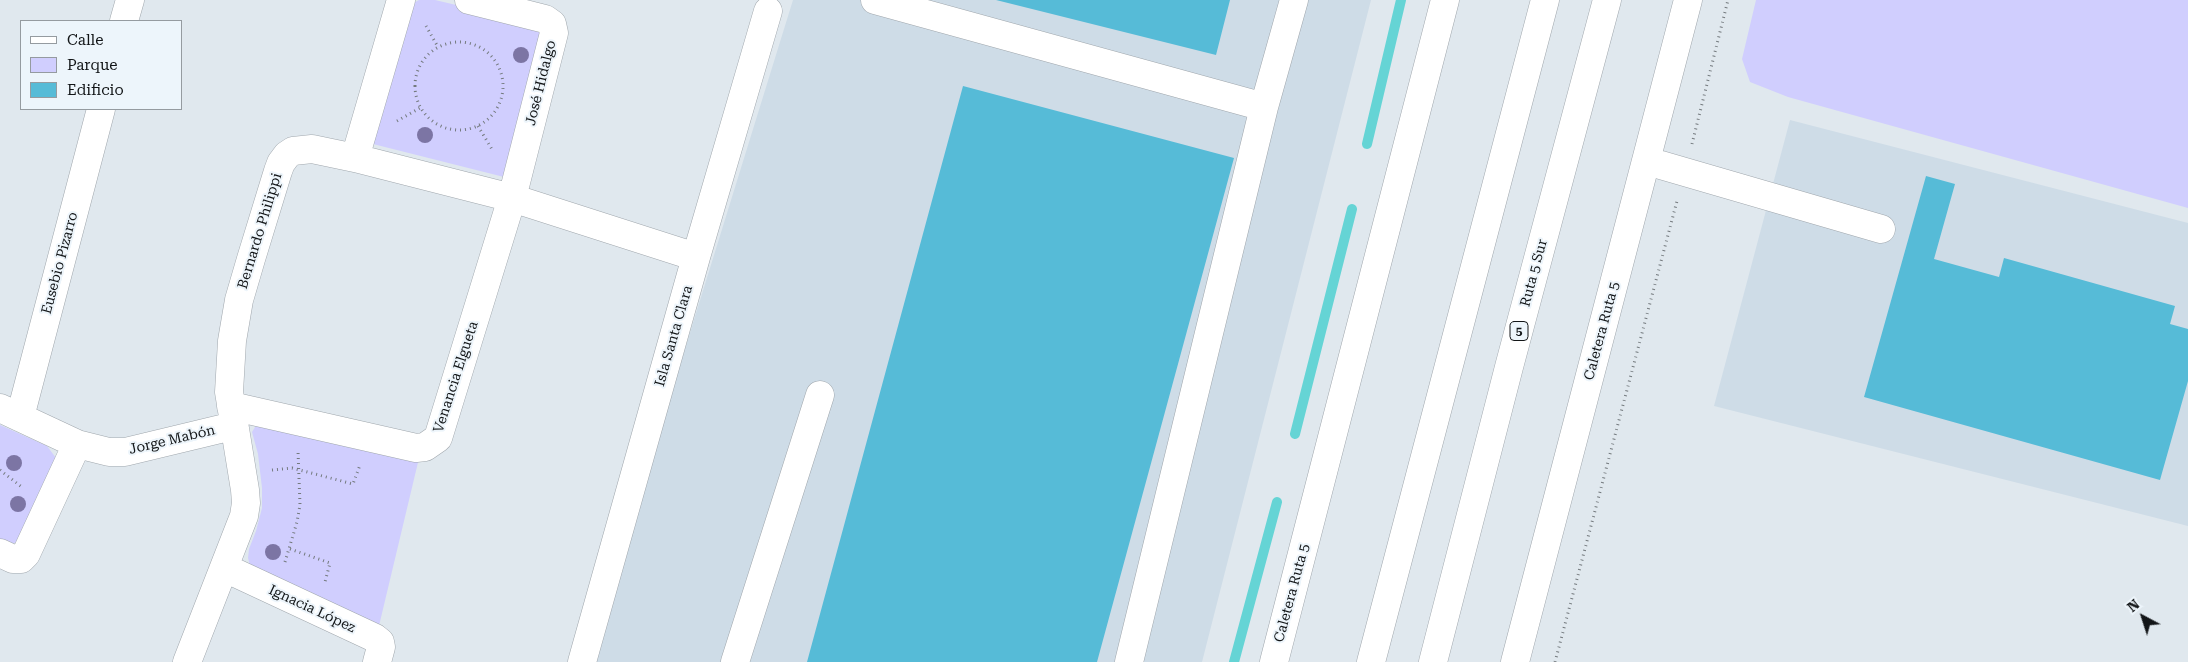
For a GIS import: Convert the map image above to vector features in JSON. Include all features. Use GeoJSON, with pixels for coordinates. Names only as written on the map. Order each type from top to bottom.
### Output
{"type":"FeatureCollection","features":[{"type":"Feature","properties":{"kind":"main road"},"geometry":{"type":"LineString","coordinates":[[124,20],[130,0]]}},
{"type":"Feature","properties":{"kind":"main road"},"geometry":{"type":"LineString","coordinates":[[355,158],[402,0]]}},
{"type":"Feature","properties":{"kind":"main road","name":"José Hidalgo"},"geometry":{"type":"LineString","coordinates":[[469,0],[545,19],[554,28],[512,198]]}},
{"type":"Feature","properties":{"kind":"main road"},"geometry":{"type":"LineString","coordinates":[[875,0],[1264,107]]}},
{"type":"Feature","properties":{"kind":"main road"},"geometry":{"type":"LineString","coordinates":[[1129,662],[1264,107],[1294,0]]}},
{"type":"Feature","properties":{"kind":"main road","name":"Caletera Ruta 5"},"geometry":{"type":"LineString","coordinates":[[1274,662],[1445,0]]}},
{"type":"Feature","properties":{"kind":"main road"},"geometry":{"type":"LineString","coordinates":[[1371,662],[1545,0]]}},
{"type":"Feature","properties":{"kind":"main road","name":"Ruta 5 Sur"},"geometry":{"type":"LineString","coordinates":[[1433,662],[1607,0]]}},
{"type":"Feature","properties":{"kind":"main road","name":"Caletera Ruta 5"},"geometry":{"type":"LineString","coordinates":[[1515,662],[1688,0]]}},
{"type":"Feature","properties":{"kind":"main road","name":"Isla Santa Clara"},"geometry":{"type":"LineString","coordinates":[[582,662],[696,256],[768,11]]}},
{"type":"Feature","properties":{"kind":"main road","name":"Eusebio Pizarro"},"geometry":{"type":"LineString","coordinates":[[10,413],[101,110]]}},
{"type":"Feature","properties":{"kind":"main road","name":"Bernardo Philippi"},"geometry":{"type":"LineString","coordinates":[[187,662],[244,516],[246,504],[232,416],[229,365],[239,300],[281,163],[293,151],[312,149],[355,158],[512,198],[696,256]]}},
{"type":"Feature","properties":{"kind":"main road"},"geometry":{"type":"LineString","coordinates":[[1647,161],[1881,229]]}},
{"type":"Feature","properties":{"kind":"main road","name":"Venancia Elgueta"},"geometry":{"type":"LineString","coordinates":[[232,416],[293,421],[416,448],[425,447],[438,438],[512,198]]}},
{"type":"Feature","properties":{"kind":"main road"},"geometry":{"type":"LineString","coordinates":[[735,662],[820,395]]}},
{"type":"Feature","properties":{"kind":"main road","name":"Jorge Mabón"},"geometry":{"type":"LineString","coordinates":[[10,413],[77,444],[109,452],[125,452],[232,416]]}},
{"type":"Feature","properties":{"kind":"main road"},"geometry":{"type":"LineString","coordinates":[[0,553],[13,559],[21,559],[26,554],[77,444]]}},
{"type":"Feature","properties":{"kind":"main road","name":"Ignacia López"},"geometry":{"type":"LineString","coordinates":[[225,568],[375,638],[380,642],[381,647],[377,662]]}},
{"type":"Feature","properties":{"kind":"path"},"geometry":{"type":"LineString","coordinates":[[1556,662],[1728,0]]}},
{"type":"Feature","properties":{"kind":"path"},"geometry":{"type":"LineString","coordinates":[[455,41],[472,43],[488,52],[499,65],[503,82],[501,100],[492,115],[478,126],[460,130],[441,126],[433,122],[420,108],[415,91],[416,74],[424,58],[438,47],[455,41]]}},
{"type":"Feature","properties":{"kind":"path"},"geometry":{"type":"LineString","coordinates":[[274,591],[290,549],[300,505],[300,470],[293,421]]}},
{"type":"Feature","properties":{"kind":"path"},"geometry":{"type":"LineString","coordinates":[[242,479],[284,468],[300,470],[353,484],[369,438]]}},
{"type":"Feature","properties":{"kind":"path"},"geometry":{"type":"LineString","coordinates":[[290,549],[330,563],[317,611]]}},
{"type":"Feature","properties":{"kind":"shaded area"},"geometry":{"type":"Polygon","coordinates":[[[793,0],[1371,0],[1202,662],[588,662],[793,0]]]}},
{"type":"Feature","properties":{"kind":"shaded area"},"geometry":{"type":"Polygon","coordinates":[[[1790,120],[2188,223],[2188,526],[1714,406],[1790,120]]]}},
{"type":"Feature","properties":{"kind":"green space"},"geometry":{"type":"Polygon","coordinates":[[[419,0],[435,0],[524,21],[542,33],[504,177],[373,144],[410,5],[419,0]]]}},
{"type":"Feature","properties":{"kind":"green space"},"geometry":{"type":"Polygon","coordinates":[[[1756,0],[2188,0],[2188,208],[1788,97],[1750,82],[1742,59],[1756,0]]]}},
{"type":"Feature","properties":{"kind":"green space"},"geometry":{"type":"Polygon","coordinates":[[[257,424],[420,454],[378,630],[250,566],[248,558],[249,549],[262,508],[258,454],[252,432],[257,424]]]}},
{"type":"Feature","properties":{"kind":"green space"},"geometry":{"type":"Polygon","coordinates":[[[0,425],[47,446],[56,458],[19,541],[12,544],[0,543],[0,425]]]}},
{"type":"Feature","properties":{"kind":"building"},"geometry":{"type":"Polygon","coordinates":[[[996,0],[1230,0],[1216,55],[996,0]]]}},
{"type":"Feature","properties":{"kind":"building"},"geometry":{"type":"Polygon","coordinates":[[[963,86],[1234,158],[1097,662],[807,662],[963,86]]]}},
{"type":"Feature","properties":{"kind":"building"},"geometry":{"type":"Polygon","coordinates":[[[1926,176],[1955,184],[1934,259],[1999,277],[2004,258],[2175,306],[2170,324],[2188,329],[2188,381],[2160,480],[1864,397],[1926,176]]]}},
{"type":"Feature","properties":{"kind":"waterway"},"geometry":{"type":"LineString","coordinates":[[1367,144],[1401,0]]}},
{"type":"Feature","properties":{"kind":"waterway"},"geometry":{"type":"LineString","coordinates":[[1295,434],[1352,209]]}},
{"type":"Feature","properties":{"kind":"waterway"},"geometry":{"type":"LineString","coordinates":[[1234,662],[1277,502]]}}]}
